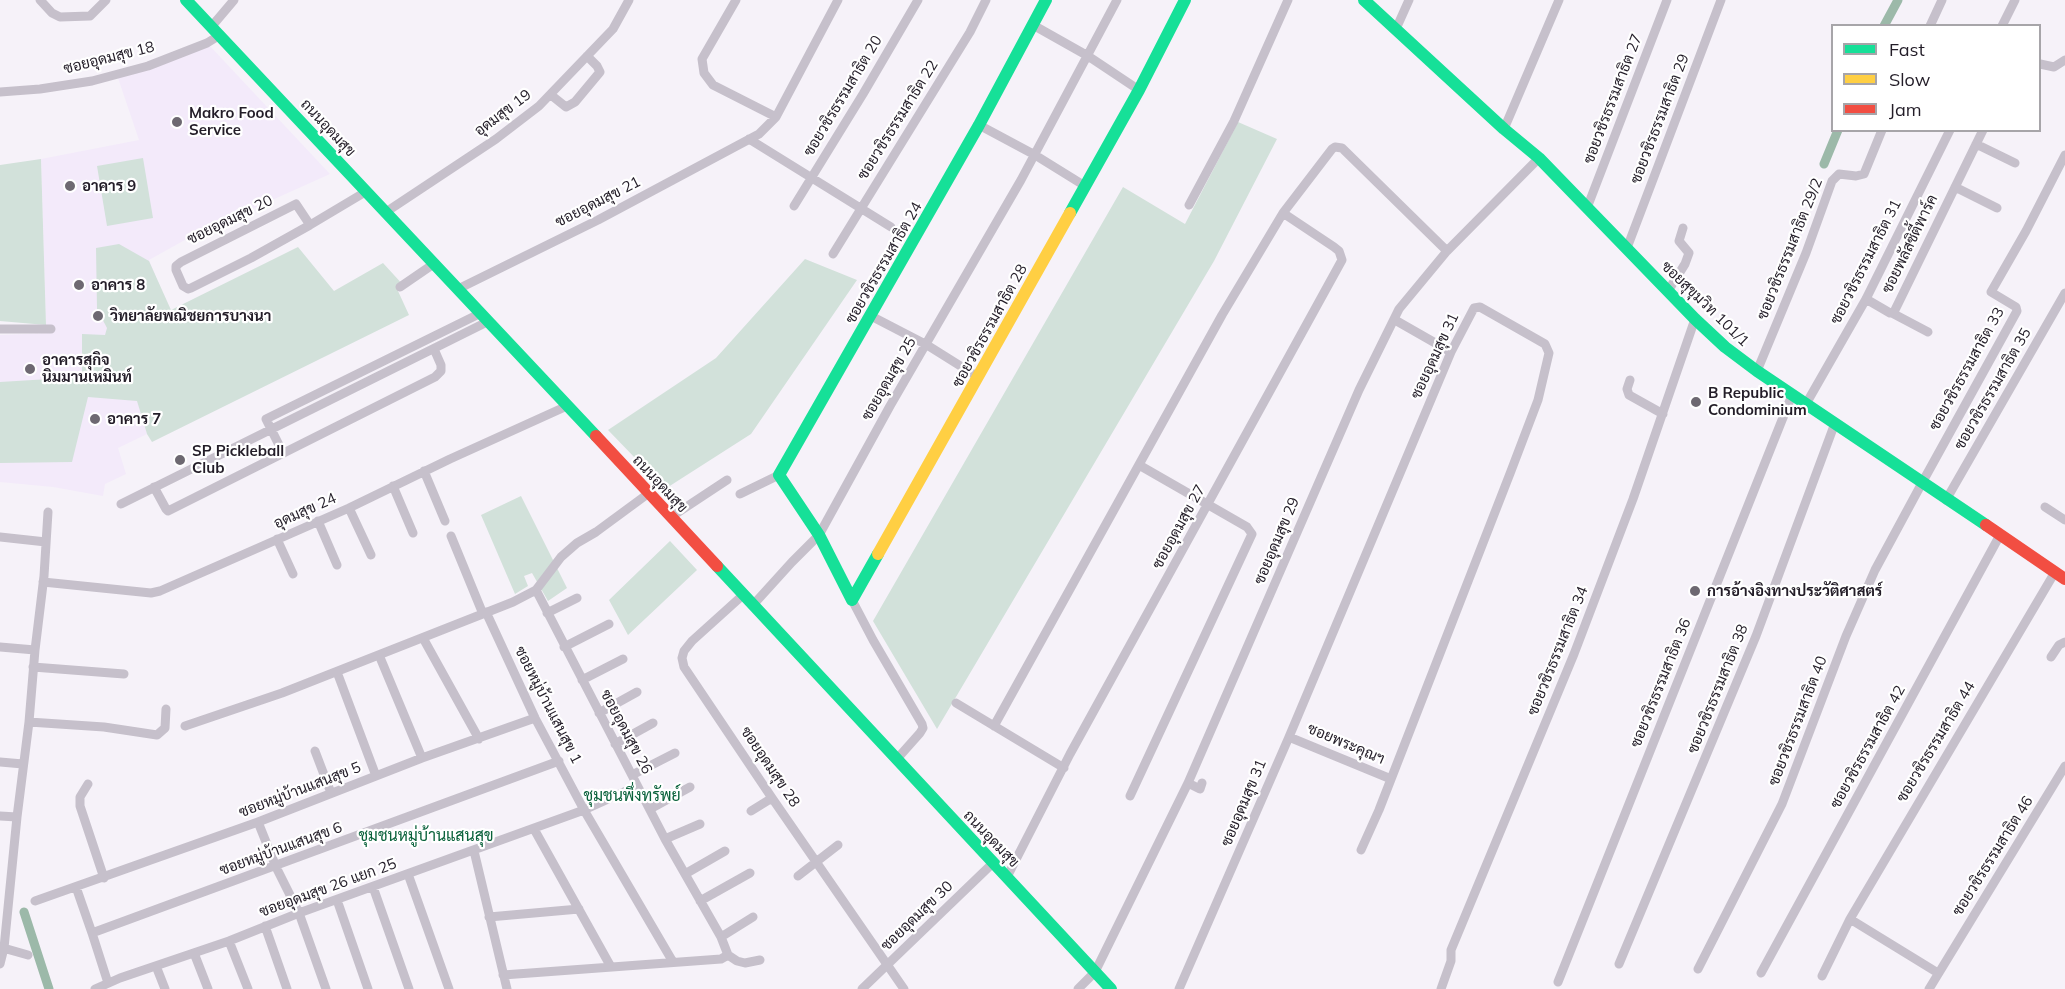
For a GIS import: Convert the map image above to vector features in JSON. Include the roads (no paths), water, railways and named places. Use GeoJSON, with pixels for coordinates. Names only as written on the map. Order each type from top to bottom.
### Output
{"type":"FeatureCollection","features":[{"type":"Feature","properties":{"kind":"street"},"geometry":{"type":"LineString","coordinates":[[40,0],[52,13],[60,17],[90,16],[106,0]]}},
{"type":"Feature","properties":{"kind":"street","name":"ถนนอุดมสุข"},"geometry":{"type":"LineString","coordinates":[[186,0],[435,263],[1111,989]]}},
{"type":"Feature","properties":{"kind":"street"},"geometry":{"type":"LineString","coordinates":[[216,31],[234,0]]}},
{"type":"Feature","properties":{"kind":"street","name":"อุดมสุข 19"},"geometry":{"type":"LineString","coordinates":[[386,212],[522,121],[613,29],[629,0]]}},
{"type":"Feature","properties":{"kind":"street"},"geometry":{"type":"LineString","coordinates":[[736,0],[702,59],[704,73],[713,85],[776,117],[838,0]]}},
{"type":"Feature","properties":{"kind":"street","name":"ซอยวชิรธรรมสาธิต 20"},"geometry":{"type":"LineString","coordinates":[[794,206],[918,0]]}},
{"type":"Feature","properties":{"kind":"street","name":"ซอยวชิรธรรมสาธิต 22"},"geometry":{"type":"LineString","coordinates":[[833,254],[970,32],[986,0]]}},
{"type":"Feature","properties":{"kind":"street","name":"ซอยวชิรธรรมสาธิต 24"},"geometry":{"type":"LineString","coordinates":[[779,475],[979,125],[1046,0]]}},
{"type":"Feature","properties":{"kind":"street","name":"ซอยอุดมสุข 25"},"geometry":{"type":"LineString","coordinates":[[753,605],[819,535],[1035,155],[1117,0]]}},
{"type":"Feature","properties":{"kind":"street","name":"ซอยวชิรธรรมสาธิต 28"},"geometry":{"type":"LineString","coordinates":[[852,600],[1139,90],[1185,0]]}},
{"type":"Feature","properties":{"kind":"street"},"geometry":{"type":"LineString","coordinates":[[1190,205],[1234,121],[1288,0]]}},
{"type":"Feature","properties":{"kind":"street","name":"ซอยสุขุมวิท 101/1"},"geometry":{"type":"LineString","coordinates":[[1364,0],[1504,129],[1539,158],[1695,320],[1725,347],[1792,395],[2062,577]]}},
{"type":"Feature","properties":{"kind":"street"},"geometry":{"type":"LineString","coordinates":[[1396,29],[1409,0]]}},
{"type":"Feature","properties":{"kind":"street"},"geometry":{"type":"LineString","coordinates":[[1504,129],[1559,0]]}},
{"type":"Feature","properties":{"kind":"street","name":"ซอยวชิรธรรมสาธิต 27"},"geometry":{"type":"LineString","coordinates":[[1587,208],[1667,0]]}},
{"type":"Feature","properties":{"kind":"street","name":"ซอยวชิรธรรมสาธิต 29"},"geometry":{"type":"LineString","coordinates":[[1627,248],[1720,0]]}},
{"type":"Feature","properties":{"kind":"street"},"geometry":{"type":"LineString","coordinates":[[1931,24],[1942,0]]}},
{"type":"Feature","properties":{"kind":"street"},"geometry":{"type":"LineString","coordinates":[[2003,24],[2015,0]]}},
{"type":"Feature","properties":{"kind":"street"},"geometry":{"type":"LineString","coordinates":[[1033,25],[1088,56],[1139,90]]}},
{"type":"Feature","properties":{"kind":"street","name":"ซอยอุดมสุข 18"},"geometry":{"type":"LineString","coordinates":[[0,92],[92,81],[148,66],[207,43],[216,31]]}},
{"type":"Feature","properties":{"kind":"street"},"geometry":{"type":"LineString","coordinates":[[551,94],[566,107],[574,102],[600,72],[587,56]]}},
{"type":"Feature","properties":{"kind":"street"},"geometry":{"type":"LineString","coordinates":[[2041,64],[2054,68],[2065,60]]}},
{"type":"Feature","properties":{"kind":"street","name":"ซอยอุดมสุข 21"},"geometry":{"type":"LineString","coordinates":[[458,289],[598,220],[749,139],[767,127],[776,117]]}},
{"type":"Feature","properties":{"kind":"street"},"geometry":{"type":"LineString","coordinates":[[979,125],[1035,155],[1085,186]]}},
{"type":"Feature","properties":{"kind":"street","name":"ซอยวชิรธรรมสาธิต 29/2"},"geometry":{"type":"LineString","coordinates":[[1757,371],[1806,253],[1832,180],[1839,174],[1856,176],[1864,174],[1881,132]]}},
{"type":"Feature","properties":{"kind":"street","name":"ซอยวชิรธรรมสาธิต 31"},"geometry":{"type":"LineString","coordinates":[[1806,404],[1866,299],[1949,132]]}},
{"type":"Feature","properties":{"kind":"street","name":"ซอยพลัสซิตี้พาร์ค"},"geometry":{"type":"LineString","coordinates":[[1892,313],[1982,132]]}},
{"type":"Feature","properties":{"kind":"street"},"geometry":{"type":"LineString","coordinates":[[749,139],[812,177],[860,210],[891,227]]}},
{"type":"Feature","properties":{"kind":"street"},"geometry":{"type":"LineString","coordinates":[[1976,144],[2015,163]]}},
{"type":"Feature","properties":{"kind":"street"},"geometry":{"type":"LineString","coordinates":[[994,726],[1222,315],[1283,213],[1332,149],[1342,147],[1447,251]]}},
{"type":"Feature","properties":{"kind":"street","name":"ซอยวชิรธรรมสาธิต 33"},"geometry":{"type":"LineString","coordinates":[[1922,483],[2017,311],[2016,307],[1991,292],[2026,231],[2065,155]]}},
{"type":"Feature","properties":{"kind":"street","name":"ซอยอุดมสุข 29"},"geometry":{"type":"LineString","coordinates":[[1078,989],[1095,972],[1188,783],[1359,390],[1404,301],[1447,251],[1539,158]]}},
{"type":"Feature","properties":{"kind":"street","name":"ซอยพลัสซิตี้พาร์ค"},"geometry":{"type":"LineString","coordinates":[[1955,187],[1997,208]]}},
{"type":"Feature","properties":{"kind":"street","name":"ซอยอุดมสุข 20"},"geometry":{"type":"LineString","coordinates":[[310,225],[296,204],[181,262],[176,266],[176,270],[183,286],[191,288],[310,225],[367,191]]}},
{"type":"Feature","properties":{"kind":"street","name":"ซอยอุดมสุข 27"},"geometry":{"type":"LineString","coordinates":[[1007,877],[1064,768],[1342,260],[1339,251],[1334,247],[1283,213]]}},
{"type":"Feature","properties":{"kind":"street"},"geometry":{"type":"LineString","coordinates":[[1668,291],[1685,264],[1689,253],[1678,241],[1683,228]]}},
{"type":"Feature","properties":{"kind":"street"},"geometry":{"type":"LineString","coordinates":[[400,287],[435,263]]}},
{"type":"Feature","properties":{"kind":"street","name":"ซอยวชิรธรรมสาธิต 35"},"geometry":{"type":"LineString","coordinates":[[1946,500],[2065,293]]}},
{"type":"Feature","properties":{"kind":"street","name":"ซอยพลัสซิตี้พาร์ค"},"geometry":{"type":"LineString","coordinates":[[1866,299],[1928,332]]}},
{"type":"Feature","properties":{"kind":"street","name":"ซอยอุดมสุข 31"},"geometry":{"type":"LineString","coordinates":[[1179,989],[1289,737],[1451,352],[1474,309],[1478,307],[1545,344],[1550,353],[1538,400],[1391,779],[1361,850]]}},
{"type":"Feature","properties":{"kind":"street"},"geometry":{"type":"LineString","coordinates":[[871,316],[927,345],[978,377]]}},
{"type":"Feature","properties":{"kind":"street"},"geometry":{"type":"LineString","coordinates":[[283,453],[266,419],[434,337],[485,317]]}},
{"type":"Feature","properties":{"kind":"street"},"geometry":{"type":"LineString","coordinates":[[121,504],[436,348],[485,317]]}},
{"type":"Feature","properties":{"kind":"street"},"geometry":{"type":"LineString","coordinates":[[1395,320],[1451,352]]}},
{"type":"Feature","properties":{"kind":"street","name":"ซอยวชิรธรรมสาธิต 34"},"geometry":{"type":"LineString","coordinates":[[1441,989],[1451,961],[1451,950],[1574,654],[1633,499],[1695,320]]}},
{"type":"Feature","properties":{"kind":"street"},"geometry":{"type":"LineString","coordinates":[[0,329],[51,329]]}},
{"type":"Feature","properties":{"kind":"street"},"geometry":{"type":"LineString","coordinates":[[154,488],[168,510],[435,377],[441,371],[441,365],[434,337]]}},
{"type":"Feature","properties":{"kind":"street"},"geometry":{"type":"LineString","coordinates":[[1630,380],[1627,388],[1629,394],[1663,414]]}},
{"type":"Feature","properties":{"kind":"street","name":"ซอยวชิรธรรมสาธิต 36"},"geometry":{"type":"LineString","coordinates":[[1558,982],[1792,395]]}},
{"type":"Feature","properties":{"kind":"street","name":"อุดมสุข 24"},"geometry":{"type":"LineString","coordinates":[[43,582],[151,593],[160,591],[349,508],[567,406]]}},
{"type":"Feature","properties":{"kind":"street","name":"ซอยวชิรธรรมสาธิต 38"},"geometry":{"type":"LineString","coordinates":[[1619,964],[1756,636],[1834,423]]}},
{"type":"Feature","properties":{"kind":"street"},"geometry":{"type":"LineString","coordinates":[[1130,796],[1252,534],[1247,527],[1139,465]]}},
{"type":"Feature","properties":{"kind":"street"},"geometry":{"type":"LineString","coordinates":[[424,471],[445,521]]}},
{"type":"Feature","properties":{"kind":"street"},"geometry":{"type":"LineString","coordinates":[[740,494],[779,475],[819,535],[873,640],[922,724],[920,733],[896,760]]}},
{"type":"Feature","properties":{"kind":"street"},"geometry":{"type":"LineString","coordinates":[[671,517],[727,480]]}},
{"type":"Feature","properties":{"kind":"street","name":"ซอยวชิรธรรมสาธิต 40"},"geometry":{"type":"LineString","coordinates":[[1698,969],[1782,804],[1846,636],[1875,570],[1922,483]]}},
{"type":"Feature","properties":{"kind":"street"},"geometry":{"type":"LineString","coordinates":[[393,486],[413,533]]}},
{"type":"Feature","properties":{"kind":"street"},"geometry":{"type":"LineString","coordinates":[[185,726],[337,672],[536,590],[561,557],[577,543],[596,532],[649,493]]}},
{"type":"Feature","properties":{"kind":"street"},"geometry":{"type":"LineString","coordinates":[[2045,507],[2065,520]]}},
{"type":"Feature","properties":{"kind":"street"},"geometry":{"type":"LineString","coordinates":[[349,508],[371,555]]}},
{"type":"Feature","properties":{"kind":"street"},"geometry":{"type":"LineString","coordinates":[[0,964],[29,722],[48,512]]}},
{"type":"Feature","properties":{"kind":"street"},"geometry":{"type":"LineString","coordinates":[[318,521],[337,565]]}},
{"type":"Feature","properties":{"kind":"street","name":"ซอยวชิรธรรมสาธิต 42"},"geometry":{"type":"LineString","coordinates":[[1761,974],[2000,535]]}},
{"type":"Feature","properties":{"kind":"street"},"geometry":{"type":"LineString","coordinates":[[0,537],[46,542]]}},
{"type":"Feature","properties":{"kind":"street","name":"ซอยหมู่บ้านแสนสุข 1"},"geometry":{"type":"LineString","coordinates":[[451,537],[484,613],[535,718],[584,810],[673,962]]}},
{"type":"Feature","properties":{"kind":"street"},"geometry":{"type":"LineString","coordinates":[[277,539],[293,574]]}},
{"type":"Feature","properties":{"kind":"street","name":"ซอยวชิรธรรมสาธิต 44"},"geometry":{"type":"LineString","coordinates":[[1822,976],[1850,919],[2062,577]]}},
{"type":"Feature","properties":{"kind":"street","name":"ซอยอุดมสุข 26"},"geometry":{"type":"LineString","coordinates":[[536,590],[615,744],[721,937],[727,952]]}},
{"type":"Feature","properties":{"kind":"street","name":"ซอยอุดมสุข 28"},"geometry":{"type":"LineString","coordinates":[[743,596],[692,641],[684,651],[682,658],[684,667],[904,989]]}},
{"type":"Feature","properties":{"kind":"street"},"geometry":{"type":"LineString","coordinates":[[547,613],[577,598]]}},
{"type":"Feature","properties":{"kind":"street"},"geometry":{"type":"LineString","coordinates":[[564,647],[609,624]]}},
{"type":"Feature","properties":{"kind":"street"},"geometry":{"type":"LineString","coordinates":[[423,638],[479,739]]}},
{"type":"Feature","properties":{"kind":"street"},"geometry":{"type":"LineString","coordinates":[[2051,657],[2065,642]]}},
{"type":"Feature","properties":{"kind":"street"},"geometry":{"type":"LineString","coordinates":[[0,647],[35,650]]}},
{"type":"Feature","properties":{"kind":"street"},"geometry":{"type":"LineString","coordinates":[[378,655],[422,758]]}},
{"type":"Feature","properties":{"kind":"street"},"geometry":{"type":"LineString","coordinates":[[582,680],[623,659]]}},
{"type":"Feature","properties":{"kind":"street"},"geometry":{"type":"LineString","coordinates":[[33,667],[124,675]]}},
{"type":"Feature","properties":{"kind":"street"},"geometry":{"type":"LineString","coordinates":[[337,672],[376,776]]}},
{"type":"Feature","properties":{"kind":"street"},"geometry":{"type":"LineString","coordinates":[[599,713],[637,692]]}},
{"type":"Feature","properties":{"kind":"street"},"geometry":{"type":"LineString","coordinates":[[956,703],[1064,768]]}},
{"type":"Feature","properties":{"kind":"street"},"geometry":{"type":"LineString","coordinates":[[29,722],[104,727],[157,735],[165,728],[166,709]]}},
{"type":"Feature","properties":{"kind":"street","name":"ซอยหมู่บ้านแสนสุข 5"},"geometry":{"type":"LineString","coordinates":[[35,901],[105,878],[422,758],[535,718]]}},
{"type":"Feature","properties":{"kind":"street"},"geometry":{"type":"LineString","coordinates":[[615,744],[653,723]]}},
{"type":"Feature","properties":{"kind":"street","name":"ซอยพระคุณฯ"},"geometry":{"type":"LineString","coordinates":[[1289,737],[1391,779]]}},
{"type":"Feature","properties":{"kind":"street"},"geometry":{"type":"LineString","coordinates":[[315,752],[331,793]]}},
{"type":"Feature","properties":{"kind":"street"},"geometry":{"type":"LineString","coordinates":[[632,775],[675,753]]}},
{"type":"Feature","properties":{"kind":"street"},"geometry":{"type":"LineString","coordinates":[[0,762],[23,764]]}},
{"type":"Feature","properties":{"kind":"street","name":"ซอยหมู่บ้านแสนสุข 6"},"geometry":{"type":"LineString","coordinates":[[92,933],[559,762]]}},
{"type":"Feature","properties":{"kind":"street","name":"ซอยวชิรธรรมสาธิต 46"},"geometry":{"type":"LineString","coordinates":[[1929,989],[2065,766]]}},
{"type":"Feature","properties":{"kind":"street"},"geometry":{"type":"LineString","coordinates":[[1188,783],[1200,789],[1202,783]]}},
{"type":"Feature","properties":{"kind":"street"},"geometry":{"type":"LineString","coordinates":[[88,784],[80,796],[80,806],[105,878]]}},
{"type":"Feature","properties":{"kind":"street","name":"ซอยอุดมสุข 26 แยก 25"},"geometry":{"type":"LineString","coordinates":[[96,989],[120,978],[230,941],[299,913],[534,829],[638,786]]}},
{"type":"Feature","properties":{"kind":"street"},"geometry":{"type":"LineString","coordinates":[[650,808],[690,787]]}},
{"type":"Feature","properties":{"kind":"street"},"geometry":{"type":"LineString","coordinates":[[752,811],[772,798]]}},
{"type":"Feature","properties":{"kind":"street"},"geometry":{"type":"LineString","coordinates":[[0,816],[17,817]]}},
{"type":"Feature","properties":{"kind":"street"},"geometry":{"type":"LineString","coordinates":[[258,822],[276,867],[299,913],[326,989]]}},
{"type":"Feature","properties":{"kind":"street"},"geometry":{"type":"LineString","coordinates":[[666,839],[700,824]]}},
{"type":"Feature","properties":{"kind":"street"},"geometry":{"type":"LineString","coordinates":[[534,829],[611,967]]}},
{"type":"Feature","properties":{"kind":"street"},"geometry":{"type":"LineString","coordinates":[[798,876],[838,845]]}},
{"type":"Feature","properties":{"kind":"street"},"geometry":{"type":"LineString","coordinates":[[474,851],[507,989]]}},
{"type":"Feature","properties":{"kind":"street"},"geometry":{"type":"LineString","coordinates":[[685,874],[725,851]]}},
{"type":"Feature","properties":{"kind":"street","name":"ซอยอุดมสุข 30"},"geometry":{"type":"LineString","coordinates":[[861,989],[993,862]]}},
{"type":"Feature","properties":{"kind":"street"},"geometry":{"type":"LineString","coordinates":[[700,901],[750,873]]}},
{"type":"Feature","properties":{"kind":"street"},"geometry":{"type":"LineString","coordinates":[[408,874],[449,989]]}},
{"type":"Feature","properties":{"kind":"street"},"geometry":{"type":"LineString","coordinates":[[76,887],[108,983]]}},
{"type":"Feature","properties":{"kind":"street"},"geometry":{"type":"LineString","coordinates":[[373,887],[409,989]]}},
{"type":"Feature","properties":{"kind":"street"},"geometry":{"type":"LineString","coordinates":[[337,900],[368,989]]}},
{"type":"Feature","properties":{"kind":"street"},"geometry":{"type":"LineString","coordinates":[[489,918],[579,909]]}},
{"type":"Feature","properties":{"kind":"street"},"geometry":{"type":"LineString","coordinates":[[721,937],[753,917]]}},
{"type":"Feature","properties":{"kind":"street"},"geometry":{"type":"LineString","coordinates":[[1850,919],[1938,973]]}},
{"type":"Feature","properties":{"kind":"street"},"geometry":{"type":"LineString","coordinates":[[265,926],[287,989]]}},
{"type":"Feature","properties":{"kind":"street"},"geometry":{"type":"LineString","coordinates":[[230,941],[248,989]]}},
{"type":"Feature","properties":{"kind":"street"},"geometry":{"type":"LineString","coordinates":[[2,948],[28,954]]}},
{"type":"Feature","properties":{"kind":"street"},"geometry":{"type":"LineString","coordinates":[[503,975],[721,959],[727,952],[738,961],[745,963],[759,960]]}},
{"type":"Feature","properties":{"kind":"street"},"geometry":{"type":"LineString","coordinates":[[194,953],[208,989]]}},
{"type":"Feature","properties":{"kind":"street"},"geometry":{"type":"LineString","coordinates":[[156,966],[165,989]]}},
{"type":"Feature","properties":{"kind":"street"},"geometry":{"type":"LineString","coordinates":[[120,978],[124,989]]}},
{"type":"Feature","properties":{"kind":"waterway"},"geometry":{"type":"LineString","coordinates":[[1885,24],[1898,0]]}},
{"type":"Feature","properties":{"kind":"waterway"},"geometry":{"type":"LineString","coordinates":[[1824,164],[1837,132]]}},
{"type":"Feature","properties":{"kind":"waterway"},"geometry":{"type":"LineString","coordinates":[[24,912],[49,989]]}},
{"type":"Feature","properties":{"kind":"place","name":"Makro Food Service"},"geometry":{"type":"Point","coordinates":[177,122]}},
{"type":"Feature","properties":{"kind":"place","name":"อาคาร 9"},"geometry":{"type":"Point","coordinates":[70,186]}},
{"type":"Feature","properties":{"kind":"place","name":"อาคาร 8"},"geometry":{"type":"Point","coordinates":[79,285]}},
{"type":"Feature","properties":{"kind":"place","name":"วิทยาลัยพณิชยการบางนา"},"geometry":{"type":"Point","coordinates":[98,316]}},
{"type":"Feature","properties":{"kind":"place","name":"อาคารสุกิจ นิมมานเหมินท์"},"geometry":{"type":"Point","coordinates":[30,369]}},
{"type":"Feature","properties":{"kind":"place","name":"B Republic Condominium"},"geometry":{"type":"Point","coordinates":[1696,402]}},
{"type":"Feature","properties":{"kind":"place","name":"อาคาร 7"},"geometry":{"type":"Point","coordinates":[95,419]}},
{"type":"Feature","properties":{"kind":"place","name":"SP Pickleball Club"},"geometry":{"type":"Point","coordinates":[180,460]}},
{"type":"Feature","properties":{"kind":"place","name":"การอ้างอิงทางประวัติศาสตร์"},"geometry":{"type":"Point","coordinates":[1695,591]}},
{"type":"Feature","properties":{"kind":"district","name":"ชุมชนพึ่งทรัพย์"},"geometry":{"type":"Point","coordinates":[632,796]}},
{"type":"Feature","properties":{"kind":"district","name":"ชุมชนหมู่บ้านแสนสุข"},"geometry":{"type":"Point","coordinates":[426,836]}}]}
